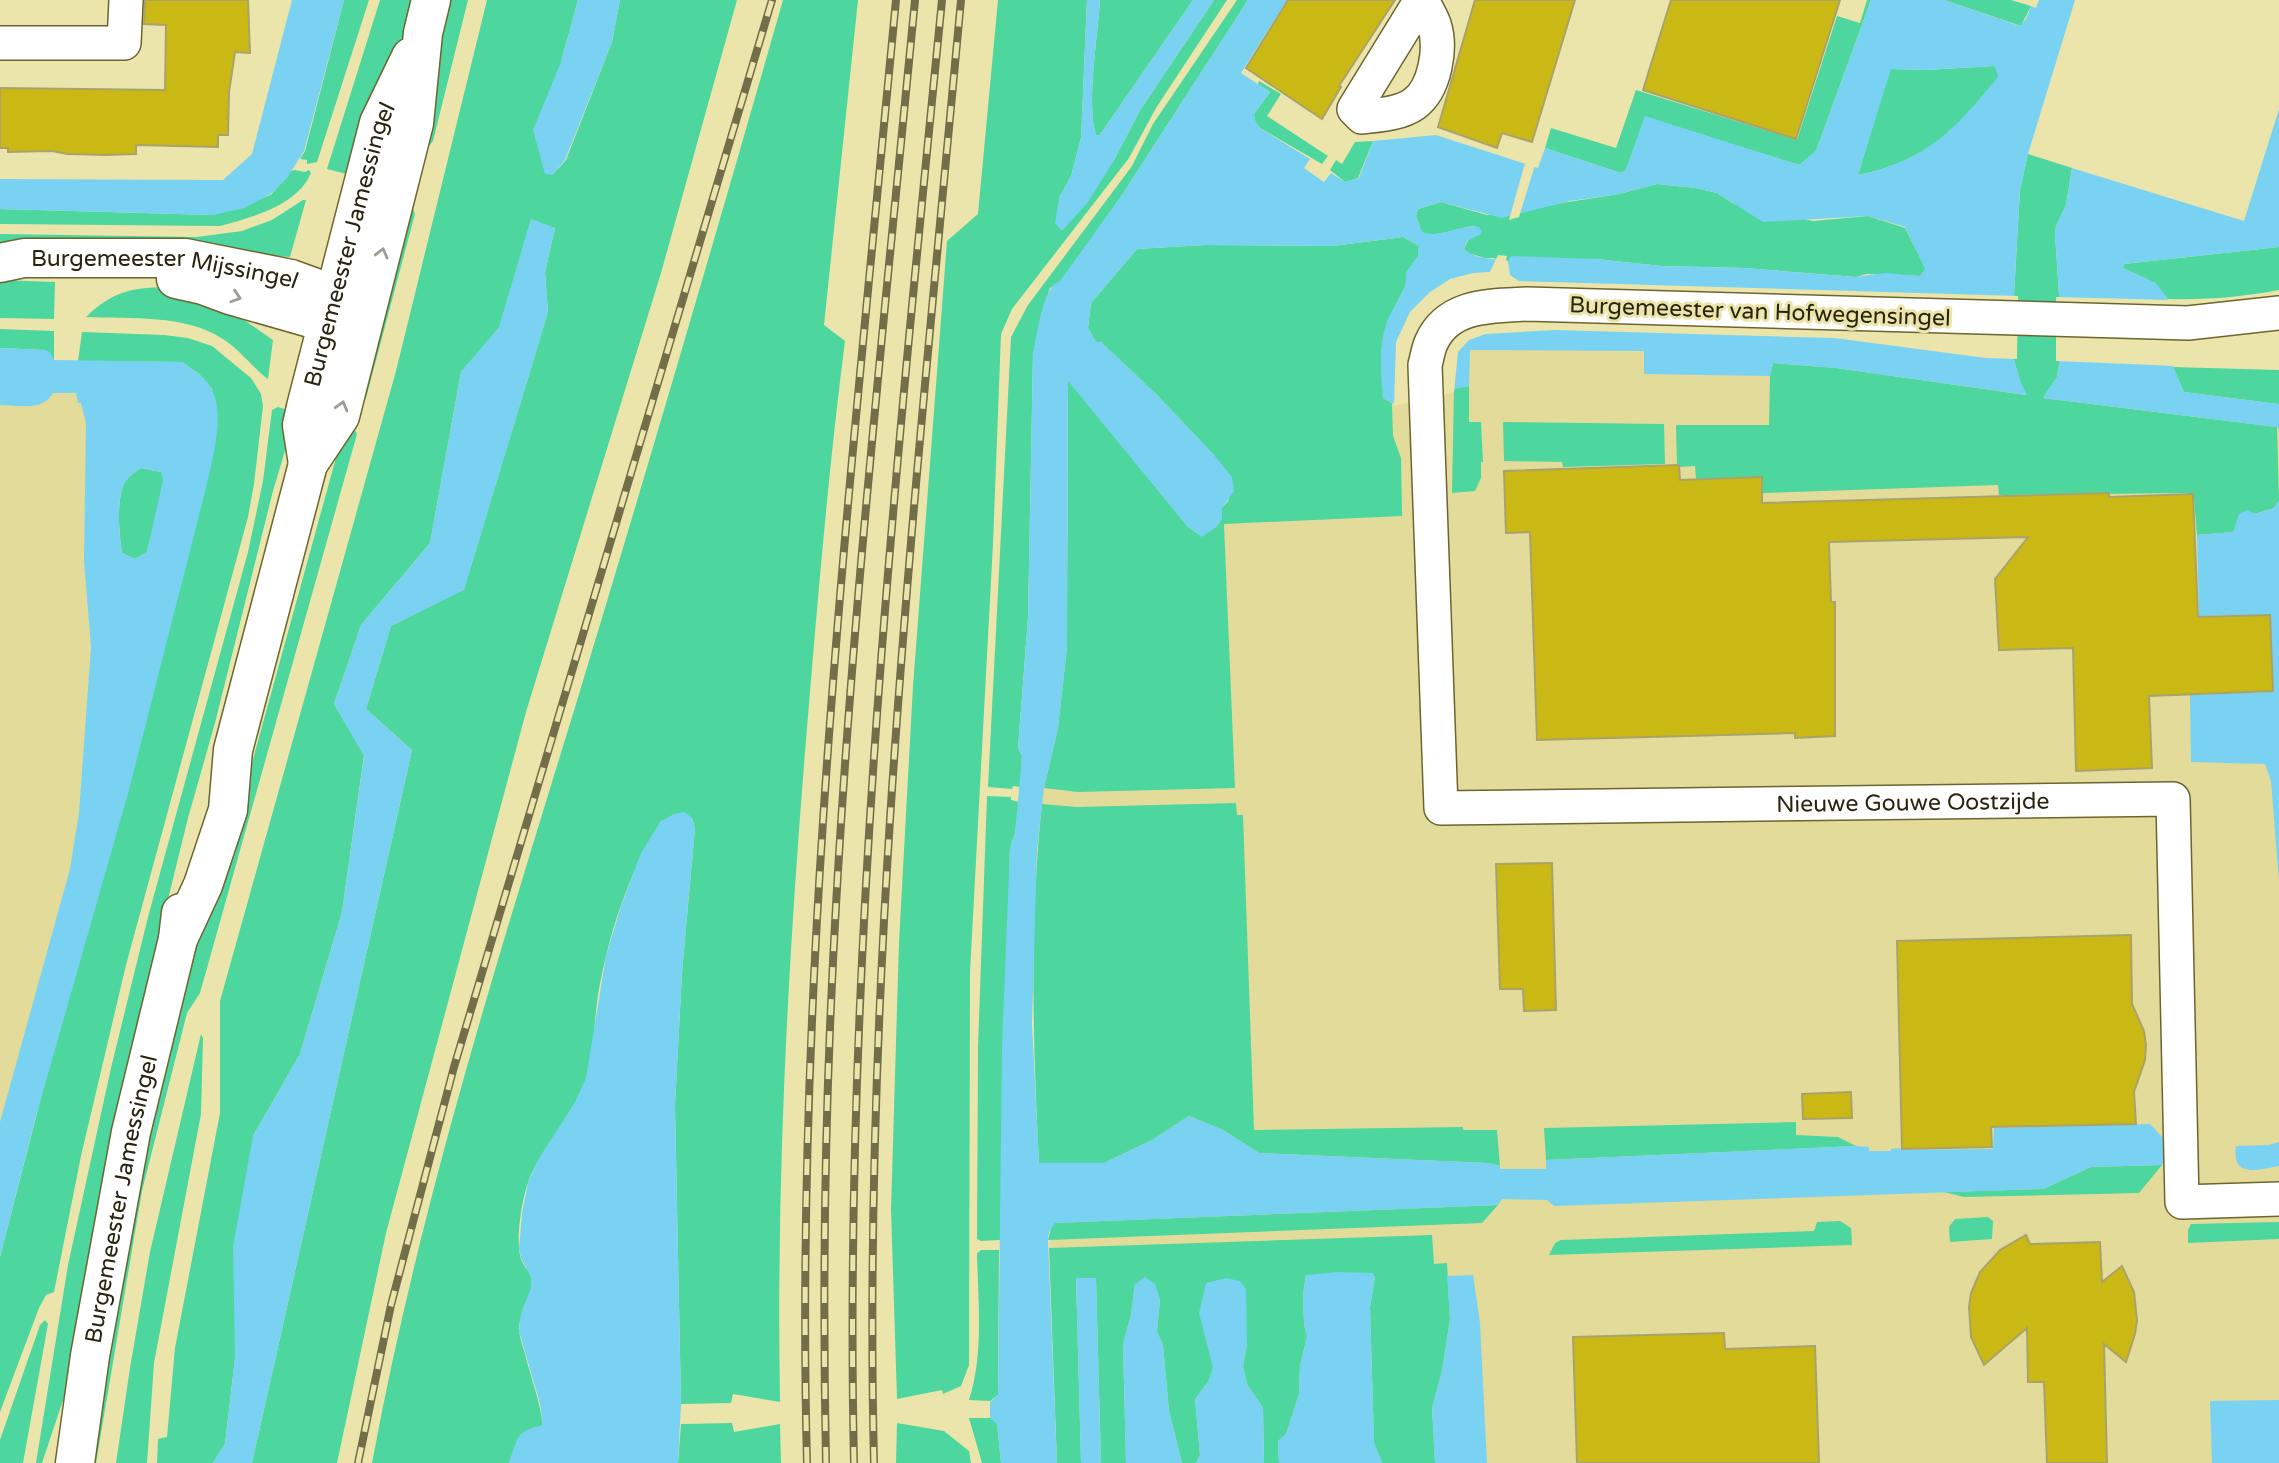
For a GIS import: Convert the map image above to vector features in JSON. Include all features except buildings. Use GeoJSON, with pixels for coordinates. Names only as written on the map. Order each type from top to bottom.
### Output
{"type":"FeatureCollection","features":[{"type":"Feature","properties":{"kind":"main road","name":"Burgemeester Jamessingel"},"geometry":{"type":"LineString","coordinates":[[308,464],[302,425],[379,123],[427,17]]}},
{"type":"Feature","properties":{"kind":"main road","name":"Burgemeester Jamessingel"},"geometry":{"type":"LineString","coordinates":[[75,1463],[90,1356],[131,1132],[178,939],[203,885],[228,810],[233,750],[308,464],[340,416],[414,123],[427,17]]}},
{"type":"Feature","properties":{"kind":"main road","name":"Burgemeester Mijssingel"},"geometry":{"type":"LineString","coordinates":[[0,264],[24,258],[185,258],[291,279],[331,309],[365,320]]}},
{"type":"Feature","properties":{"kind":"street"},"geometry":{"type":"LineString","coordinates":[[0,43],[124,43],[126,0]]}},
{"type":"Feature","properties":{"kind":"street","name":"Burgemeester van Hofwegensingel"},"geometry":{"type":"LineString","coordinates":[[1431,517],[1425,365],[1431,343],[1444,325],[1462,311],[1527,304],[2188,323],[2279,313]]}},
{"type":"Feature","properties":{"kind":"street","name":"Nieuwe Gouwe Oostzijde"},"geometry":{"type":"LineString","coordinates":[[1431,517],[1441,808],[2173,799],[2182,1202],[2279,1199]]}},
{"type":"Feature","properties":{"kind":"shaded area"},"geometry":{"type":"Polygon","coordinates":[[[1088,328],[2279,378],[2279,1463],[1057,1463],[1037,850],[1088,328]]]}},
{"type":"Feature","properties":{"kind":"shaded area"},"geometry":{"type":"Polygon","coordinates":[[[0,376],[111,381],[89,860],[0,1143],[0,376]]]}},
{"type":"Feature","properties":{"kind":"green space"},"geometry":{"type":"Polygon","coordinates":[[[344,0],[369,0],[317,162],[307,164],[307,160],[300,159],[305,151],[344,0]]]}},
{"type":"Feature","properties":{"kind":"green space"},"geometry":{"type":"Polygon","coordinates":[[[380,0],[414,0],[358,177],[327,169],[380,0]]]}},
{"type":"Feature","properties":{"kind":"green space"},"geometry":{"type":"Polygon","coordinates":[[[449,0],[468,0],[433,141],[430,145],[425,145],[422,126],[449,0]]]}},
{"type":"Feature","properties":{"kind":"green space"},"geometry":{"type":"Polygon","coordinates":[[[487,0],[578,0],[561,62],[552,175],[566,160],[612,42],[620,0],[737,0],[661,273],[526,712],[386,1233],[337,1463],[252,1463],[412,750],[366,709],[391,626],[464,589],[548,312],[545,272],[555,228],[531,220],[499,328],[461,372],[430,543],[361,625],[334,704],[364,755],[342,912],[300,1054],[253,1136],[235,1358],[225,1444],[213,1463],[157,1463],[158,1439],[167,1437],[175,1348],[220,1113],[220,1001],[396,371],[487,0]]]}},
{"type":"Feature","properties":{"kind":"green space"},"geometry":{"type":"Polygon","coordinates":[[[783,0],[858,0],[824,325],[845,341],[819,590],[794,905],[782,1153],[780,1402],[733,1394],[731,1403],[681,1404],[675,1105],[682,972],[695,828],[692,818],[661,821],[629,883],[614,927],[598,995],[586,1079],[574,1105],[535,1167],[526,1188],[522,1208],[519,1251],[532,1283],[519,1331],[543,1426],[527,1430],[519,1437],[509,1463],[372,1463],[413,1270],[463,1080],[655,440],[783,0]]]}},
{"type":"Feature","properties":{"kind":"green space"},"geometry":{"type":"Polygon","coordinates":[[[998,0],[1087,0],[1081,138],[1071,176],[1059,198],[1113,162],[1139,112],[1214,0],[1227,0],[1156,108],[1129,158],[1012,309],[1001,334],[993,544],[970,972],[969,1365],[961,1386],[943,1394],[942,1390],[897,1399],[891,1210],[899,942],[913,686],[947,241],[978,214],[998,0]]]}},
{"type":"Feature","properties":{"kind":"green space"},"geometry":{"type":"Polygon","coordinates":[[[1100,0],[1193,0],[1099,136],[1096,135],[1092,106],[1100,0]]]}},
{"type":"Feature","properties":{"kind":"green space"},"geometry":{"type":"Polygon","coordinates":[[[1237,0],[1248,0],[1120,198],[1060,282],[1050,288],[1042,312],[1033,354],[1028,618],[1018,748],[1022,756],[1020,787],[988,787],[1011,337],[1028,305],[1132,166],[1153,124],[1237,0]]]}},
{"type":"Feature","properties":{"kind":"green space"},"geometry":{"type":"Polygon","coordinates":[[[1867,0],[1871,0],[1816,151],[1799,165],[1645,117],[1626,170],[1621,173],[1545,148],[1551,128],[1616,148],[1636,90],[1797,140],[1837,16],[1860,23],[1867,0]]]}},
{"type":"Feature","properties":{"kind":"green space"},"geometry":{"type":"Polygon","coordinates":[[[1944,0],[2011,0],[2031,6],[2021,26],[1944,0]]]}},
{"type":"Feature","properties":{"kind":"green space"},"geometry":{"type":"Polygon","coordinates":[[[1995,66],[1999,77],[1968,113],[1938,141],[1903,161],[1858,175],[1890,69],[1995,66]]]}},
{"type":"Feature","properties":{"kind":"green space"},"geometry":{"type":"Polygon","coordinates":[[[1259,81],[1281,94],[1267,116],[1328,156],[1322,164],[1260,128],[1254,114],[1270,92],[1258,84],[1259,81]]]}},
{"type":"Feature","properties":{"kind":"green space"},"geometry":{"type":"Polygon","coordinates":[[[1373,141],[1358,178],[1345,182],[1330,170],[1336,160],[1342,164],[1355,142],[1373,141]]]}},
{"type":"Feature","properties":{"kind":"green space"},"geometry":{"type":"Polygon","coordinates":[[[2028,154],[2072,168],[2066,205],[2055,234],[2059,295],[2059,365],[2057,377],[2043,398],[2277,427],[2279,500],[2274,508],[2254,514],[2233,532],[2197,535],[2194,499],[2188,493],[1999,495],[1998,485],[1763,493],[1762,477],[1696,479],[1695,466],[1680,467],[1680,464],[1677,464],[1676,425],[1769,425],[1770,376],[1773,363],[1836,368],[2026,395],[2014,360],[2013,312],[2020,190],[2028,154]]]}},
{"type":"Feature","properties":{"kind":"green space"},"geometry":{"type":"Polygon","coordinates":[[[309,170],[311,173],[295,194],[272,208],[220,226],[0,224],[0,209],[213,215],[271,195],[291,171],[309,170]]]}},
{"type":"Feature","properties":{"kind":"green space"},"geometry":{"type":"Polygon","coordinates":[[[1657,184],[1696,188],[1717,193],[1734,204],[1813,221],[1868,216],[1905,228],[1926,269],[1920,276],[1867,274],[1856,277],[1745,268],[1661,266],[1596,259],[1508,262],[1468,253],[1464,249],[1475,226],[1441,233],[1422,233],[1416,216],[1418,209],[1441,202],[1487,215],[1619,194],[1657,184]]]}},
{"type":"Feature","properties":{"kind":"green space"},"geometry":{"type":"Polygon","coordinates":[[[306,200],[290,257],[206,250],[0,249],[0,234],[197,237],[242,231],[272,220],[306,200]]]}},
{"type":"Feature","properties":{"kind":"green space"},"geometry":{"type":"Polygon","coordinates":[[[412,206],[415,214],[366,398],[357,414],[412,206]]]}},
{"type":"Feature","properties":{"kind":"green space"},"geometry":{"type":"Polygon","coordinates":[[[1403,237],[1419,246],[1418,256],[1407,272],[1407,283],[1387,322],[1383,398],[1392,403],[1393,436],[1401,458],[1402,516],[1224,524],[1235,788],[1078,792],[1044,788],[1058,728],[1067,647],[1068,380],[1188,527],[1201,536],[1211,531],[1219,523],[1222,508],[1229,500],[1214,455],[1157,395],[1101,342],[1096,342],[1088,328],[1091,303],[1137,249],[1205,245],[1333,246],[1403,237]]]}},
{"type":"Feature","properties":{"kind":"green space"},"geometry":{"type":"Polygon","coordinates":[[[2279,247],[2279,290],[2251,295],[2168,299],[2155,283],[2123,268],[2124,264],[2279,247]]]}},
{"type":"Feature","properties":{"kind":"green space"},"geometry":{"type":"Polygon","coordinates":[[[0,280],[55,282],[54,319],[0,318],[0,280]]]}},
{"type":"Feature","properties":{"kind":"green space"},"geometry":{"type":"Polygon","coordinates":[[[165,287],[240,317],[273,340],[268,379],[223,339],[192,325],[157,319],[86,317],[104,302],[122,293],[165,287]]]}},
{"type":"Feature","properties":{"kind":"green space"},"geometry":{"type":"Polygon","coordinates":[[[0,329],[54,331],[54,360],[45,350],[0,348],[0,329]]]}},
{"type":"Feature","properties":{"kind":"green space"},"geometry":{"type":"Polygon","coordinates":[[[82,332],[164,335],[188,338],[212,346],[251,378],[261,394],[263,406],[248,517],[126,965],[81,1156],[54,1292],[46,1295],[39,1308],[0,1412],[0,1257],[217,413],[212,389],[199,374],[182,362],[78,361],[82,332]]]}},
{"type":"Feature","properties":{"kind":"green space"},"geometry":{"type":"Polygon","coordinates":[[[2173,367],[2279,370],[2279,404],[2184,392],[2173,367]]]}},
{"type":"Feature","properties":{"kind":"green space"},"geometry":{"type":"Polygon","coordinates":[[[1469,386],[1469,422],[1481,422],[1481,478],[1475,491],[1452,493],[1454,388],[1469,386]]]}},
{"type":"Feature","properties":{"kind":"green space"},"geometry":{"type":"Polygon","coordinates":[[[278,407],[294,412],[293,424],[188,818],[127,1066],[101,1190],[67,1388],[42,1463],[36,1463],[68,1265],[111,1068],[148,917],[248,552],[263,481],[272,410],[278,407]]]}},
{"type":"Feature","properties":{"kind":"green space"},"geometry":{"type":"Polygon","coordinates":[[[1503,422],[1664,424],[1665,464],[1563,467],[1562,462],[1504,461],[1503,422]]]}},
{"type":"Feature","properties":{"kind":"green space"},"geometry":{"type":"Polygon","coordinates":[[[345,425],[354,428],[357,434],[200,993],[187,1013],[142,1191],[96,1463],[88,1463],[153,1106],[206,907],[236,821],[345,425]]]}},
{"type":"Feature","properties":{"kind":"green space"},"geometry":{"type":"Polygon","coordinates":[[[141,468],[161,472],[164,480],[147,552],[135,559],[122,553],[119,504],[125,482],[141,468]]]}},
{"type":"Feature","properties":{"kind":"green space"},"geometry":{"type":"Polygon","coordinates":[[[987,796],[1011,797],[1011,800],[1019,802],[1010,848],[1000,1240],[981,1241],[977,1239],[978,1047],[987,796]]]}},
{"type":"Feature","properties":{"kind":"green space"},"geometry":{"type":"Polygon","coordinates":[[[1236,803],[1237,815],[1243,815],[1254,1130],[1463,1127],[1463,1130],[1497,1130],[1500,1166],[1488,1163],[1259,1153],[1223,1130],[1189,1116],[1152,1140],[1104,1163],[1039,1164],[1033,984],[1035,894],[1042,804],[1077,807],[1236,803]]]}},
{"type":"Feature","properties":{"kind":"green space"},"geometry":{"type":"Polygon","coordinates":[[[201,1034],[201,1114],[154,1363],[147,1463],[116,1463],[150,1252],[201,1034]]]}},
{"type":"Feature","properties":{"kind":"green space"},"geometry":{"type":"Polygon","coordinates":[[[1796,1122],[1796,1135],[1838,1137],[1856,1146],[1546,1160],[1544,1128],[1796,1122]]]}},
{"type":"Feature","properties":{"kind":"green space"},"geometry":{"type":"Polygon","coordinates":[[[2162,1165],[2139,1193],[1964,1197],[1944,1192],[2043,1189],[2091,1167],[2162,1165]]]}},
{"type":"Feature","properties":{"kind":"green space"},"geometry":{"type":"Polygon","coordinates":[[[1498,1205],[1482,1223],[1048,1240],[1052,1224],[1055,1223],[1498,1205]]]}},
{"type":"Feature","properties":{"kind":"green space"},"geometry":{"type":"Polygon","coordinates":[[[1988,1217],[1993,1221],[1992,1239],[1950,1242],[1949,1227],[1955,1219],[1988,1217]]]}},
{"type":"Feature","properties":{"kind":"green space"},"geometry":{"type":"Polygon","coordinates":[[[1840,1221],[1851,1228],[1852,1245],[1549,1255],[1555,1243],[1561,1240],[1814,1231],[1817,1222],[1840,1221]]]}},
{"type":"Feature","properties":{"kind":"green space"},"geometry":{"type":"Polygon","coordinates":[[[2279,1222],[2279,1239],[2188,1243],[2191,1224],[2279,1222]]]}},
{"type":"Feature","properties":{"kind":"green space"},"geometry":{"type":"Polygon","coordinates":[[[1432,1235],[1434,1264],[1447,1263],[1450,1319],[1442,1371],[1432,1408],[1435,1463],[1382,1463],[1374,1443],[1370,1307],[1375,1277],[1306,1275],[1303,1294],[1307,1336],[1300,1366],[1299,1394],[1286,1434],[1278,1441],[1279,1463],[1264,1463],[1263,1408],[1247,1384],[1243,1366],[1247,1344],[1213,1368],[1208,1382],[1195,1399],[1200,1455],[1196,1463],[1182,1463],[1169,1411],[1163,1345],[1157,1332],[1160,1299],[1135,1284],[1131,1315],[1123,1344],[1126,1463],[1101,1463],[1096,1278],[1076,1278],[1081,1463],[1057,1463],[1049,1248],[1432,1235]]]}},
{"type":"Feature","properties":{"kind":"green space"},"geometry":{"type":"Polygon","coordinates":[[[981,1250],[999,1250],[998,1395],[990,1401],[969,1400],[977,1364],[977,1253],[981,1250]]]}},
{"type":"Feature","properties":{"kind":"green space"},"geometry":{"type":"Polygon","coordinates":[[[45,1320],[48,1324],[23,1463],[0,1463],[0,1440],[40,1325],[45,1320]]]}},
{"type":"Feature","properties":{"kind":"green space"},"geometry":{"type":"Polygon","coordinates":[[[969,1418],[990,1418],[997,1423],[1001,1463],[982,1463],[969,1418]]]}},
{"type":"Feature","properties":{"kind":"green space"},"geometry":{"type":"Polygon","coordinates":[[[732,1423],[734,1432],[780,1424],[781,1463],[678,1463],[681,1424],[732,1423]]]}},
{"type":"Feature","properties":{"kind":"green space"},"geometry":{"type":"Polygon","coordinates":[[[897,1423],[944,1431],[969,1451],[971,1463],[896,1463],[897,1423]]]}},
{"type":"Feature","properties":{"kind":"water"},"geometry":{"type":"Polygon","coordinates":[[[292,0],[344,0],[304,151],[287,178],[271,194],[244,208],[213,215],[0,209],[0,179],[223,180],[252,154],[292,0]]]}},
{"type":"Feature","properties":{"kind":"water"},"geometry":{"type":"Polygon","coordinates":[[[578,0],[620,0],[612,42],[565,160],[552,175],[545,174],[533,130],[561,62],[578,0]]]}},
{"type":"Feature","properties":{"kind":"water"},"geometry":{"type":"Polygon","coordinates":[[[1087,0],[1100,0],[1092,106],[1096,135],[1099,136],[1193,0],[1214,0],[1139,112],[1088,202],[1062,231],[1055,223],[1059,198],[1071,176],[1081,138],[1087,0]]]}},
{"type":"Feature","properties":{"kind":"water"},"geometry":{"type":"Polygon","coordinates":[[[1248,0],[1287,0],[1241,73],[1270,92],[1254,114],[1255,121],[1260,128],[1310,159],[1304,168],[1324,182],[1331,173],[1345,182],[1359,178],[1373,141],[1436,135],[1538,168],[1545,148],[1621,173],[1626,170],[1645,116],[1799,165],[1816,151],[1871,0],[1944,0],[2020,26],[2031,6],[2036,8],[2039,0],[2075,0],[2028,154],[2020,190],[2013,312],[2014,360],[2027,395],[1836,368],[1773,363],[1770,376],[1644,374],[1644,351],[1470,350],[1469,386],[1392,403],[1383,398],[1382,341],[1387,322],[1405,285],[1406,272],[1418,256],[1419,246],[1403,237],[1333,246],[1205,245],[1137,249],[1091,303],[1088,328],[1096,342],[1101,342],[1157,395],[1214,455],[1232,477],[1234,491],[1222,508],[1222,519],[1202,537],[1188,527],[1068,381],[1067,647],[1058,728],[1044,788],[1037,850],[1032,1023],[1039,1163],[1104,1163],[1152,1140],[1189,1116],[1223,1130],[1259,1153],[1488,1163],[1500,1166],[1500,1169],[1546,1169],[1546,1160],[1856,1146],[1869,1147],[1869,1151],[1891,1151],[1900,1148],[1993,1149],[1994,1128],[2150,1124],[2164,1139],[2165,1162],[2162,1165],[2091,1167],[2043,1189],[1554,1206],[1547,1200],[1502,1199],[1498,1205],[1055,1223],[1049,1232],[1048,1240],[1057,1463],[1001,1463],[997,1424],[990,1418],[990,1402],[998,1395],[1002,1046],[1010,848],[1015,833],[1022,756],[1018,748],[1028,618],[1033,354],[1041,313],[1049,292],[1060,281],[1120,198],[1248,0]],[[1995,66],[1891,69],[1858,175],[1903,161],[1938,140],[1968,112],[1998,77],[1995,66]],[[1657,184],[1502,218],[1441,202],[1418,209],[1416,216],[1422,232],[1429,234],[1479,227],[1481,234],[1467,241],[1464,249],[1479,257],[1508,261],[1511,256],[1596,259],[1661,266],[1745,268],[1856,277],[1885,273],[1920,276],[1925,269],[1905,227],[1868,216],[1763,222],[1717,193],[1657,184]]]}},
{"type":"Feature","properties":{"kind":"water"},"geometry":{"type":"Polygon","coordinates":[[[2279,109],[2279,247],[2124,264],[2123,268],[2156,283],[2168,299],[2173,367],[2184,392],[2279,404],[2279,430],[2277,427],[2043,398],[2057,377],[2059,365],[2059,295],[2055,234],[2066,205],[2072,168],[2244,221],[2279,109]]]}},
{"type":"Feature","properties":{"kind":"water"},"geometry":{"type":"Polygon","coordinates":[[[531,219],[555,228],[545,272],[548,312],[464,590],[391,626],[366,709],[412,750],[252,1463],[213,1463],[225,1444],[235,1358],[233,1247],[253,1136],[300,1054],[342,912],[364,756],[334,704],[361,625],[430,543],[461,372],[499,327],[531,219]]]}},
{"type":"Feature","properties":{"kind":"water"},"geometry":{"type":"Polygon","coordinates":[[[0,348],[45,350],[50,352],[54,360],[182,362],[202,377],[211,388],[218,424],[206,488],[129,790],[36,1116],[0,1257],[0,1122],[70,869],[79,813],[91,647],[84,561],[86,423],[81,403],[78,403],[76,393],[53,393],[43,403],[36,405],[0,405],[0,348]],[[141,468],[123,485],[119,512],[122,553],[135,559],[147,552],[163,480],[161,472],[141,468]]]}},
{"type":"Feature","properties":{"kind":"water"},"geometry":{"type":"Polygon","coordinates":[[[2279,500],[2279,882],[2271,781],[2265,764],[2191,762],[2190,695],[2268,692],[2273,688],[2270,619],[2263,615],[2199,616],[2197,535],[2233,532],[2239,514],[2247,510],[2255,514],[2274,508],[2279,500]]]}},
{"type":"Feature","properties":{"kind":"water"},"geometry":{"type":"Polygon","coordinates":[[[685,812],[692,818],[695,828],[682,972],[675,1105],[681,1404],[678,1463],[509,1463],[519,1437],[527,1430],[543,1425],[540,1404],[519,1331],[521,1313],[531,1288],[531,1277],[519,1249],[528,1183],[538,1160],[575,1102],[586,1078],[606,956],[641,853],[661,821],[685,812]]]}},
{"type":"Feature","properties":{"kind":"water"},"geometry":{"type":"Polygon","coordinates":[[[2279,1142],[2279,1166],[2248,1170],[2238,1163],[2236,1146],[2279,1142]]]}},
{"type":"Feature","properties":{"kind":"water"},"geometry":{"type":"Polygon","coordinates":[[[1373,1273],[1375,1277],[1370,1307],[1374,1442],[1382,1463],[1279,1463],[1278,1441],[1286,1434],[1299,1394],[1300,1366],[1307,1336],[1303,1294],[1306,1275],[1373,1273]]]}},
{"type":"Feature","properties":{"kind":"water"},"geometry":{"type":"Polygon","coordinates":[[[1473,1275],[1480,1323],[1487,1463],[1435,1463],[1432,1408],[1442,1371],[1450,1319],[1447,1276],[1473,1275]]]}},
{"type":"Feature","properties":{"kind":"water"},"geometry":{"type":"Polygon","coordinates":[[[1145,1277],[1155,1284],[1160,1299],[1157,1332],[1163,1345],[1169,1411],[1182,1463],[1126,1463],[1123,1344],[1131,1315],[1135,1284],[1145,1277]]]}},
{"type":"Feature","properties":{"kind":"water"},"geometry":{"type":"Polygon","coordinates":[[[1076,1278],[1096,1278],[1101,1463],[1081,1463],[1076,1278]]]}},
{"type":"Feature","properties":{"kind":"water"},"geometry":{"type":"Polygon","coordinates":[[[1226,1278],[1240,1281],[1246,1289],[1247,1344],[1243,1366],[1247,1384],[1263,1408],[1264,1463],[1196,1463],[1200,1455],[1195,1399],[1208,1382],[1213,1368],[1199,1313],[1206,1283],[1226,1278]]]}},
{"type":"Feature","properties":{"kind":"water"},"geometry":{"type":"Polygon","coordinates":[[[2279,1400],[2279,1463],[2212,1463],[2210,1401],[2279,1400]]]}},
{"type":"Feature","properties":{"kind":"pier"},"geometry":{"type":"Polygon","coordinates":[[[1525,163],[1535,165],[1519,217],[1509,220],[1525,163]]]}},
{"type":"Feature","properties":{"kind":"pier"},"geometry":{"type":"Polygon","coordinates":[[[1498,255],[1507,256],[1510,275],[1519,281],[2018,296],[2017,359],[1986,358],[1834,338],[1555,330],[1486,334],[1469,340],[1458,352],[1454,392],[1394,406],[1396,342],[1410,312],[1430,292],[1450,279],[1490,272],[1498,255]]]}},
{"type":"Feature","properties":{"kind":"pier"},"geometry":{"type":"Polygon","coordinates":[[[2056,297],[2171,300],[2177,366],[2056,361],[2056,297]]]}},
{"type":"Feature","properties":{"kind":"railway"},"geometry":{"type":"LineString","coordinates":[[358,1463],[391,1305],[454,1067],[772,0]]}},
{"type":"Feature","properties":{"kind":"railway"},"geometry":{"type":"LineString","coordinates":[[807,1463],[805,1280],[817,913],[844,548],[896,0]]}},
{"type":"Feature","properties":{"kind":"railway"},"geometry":{"type":"LineString","coordinates":[[826,1463],[825,1191],[836,899],[865,514],[915,0]]}},
{"type":"Feature","properties":{"kind":"railway"},"geometry":{"type":"LineString","coordinates":[[854,1463],[856,1096],[864,913],[890,548],[942,0]]}},
{"type":"Feature","properties":{"kind":"railway"},"geometry":{"type":"LineString","coordinates":[[874,1463],[872,1279],[884,913],[911,548],[961,0]]}}]}
